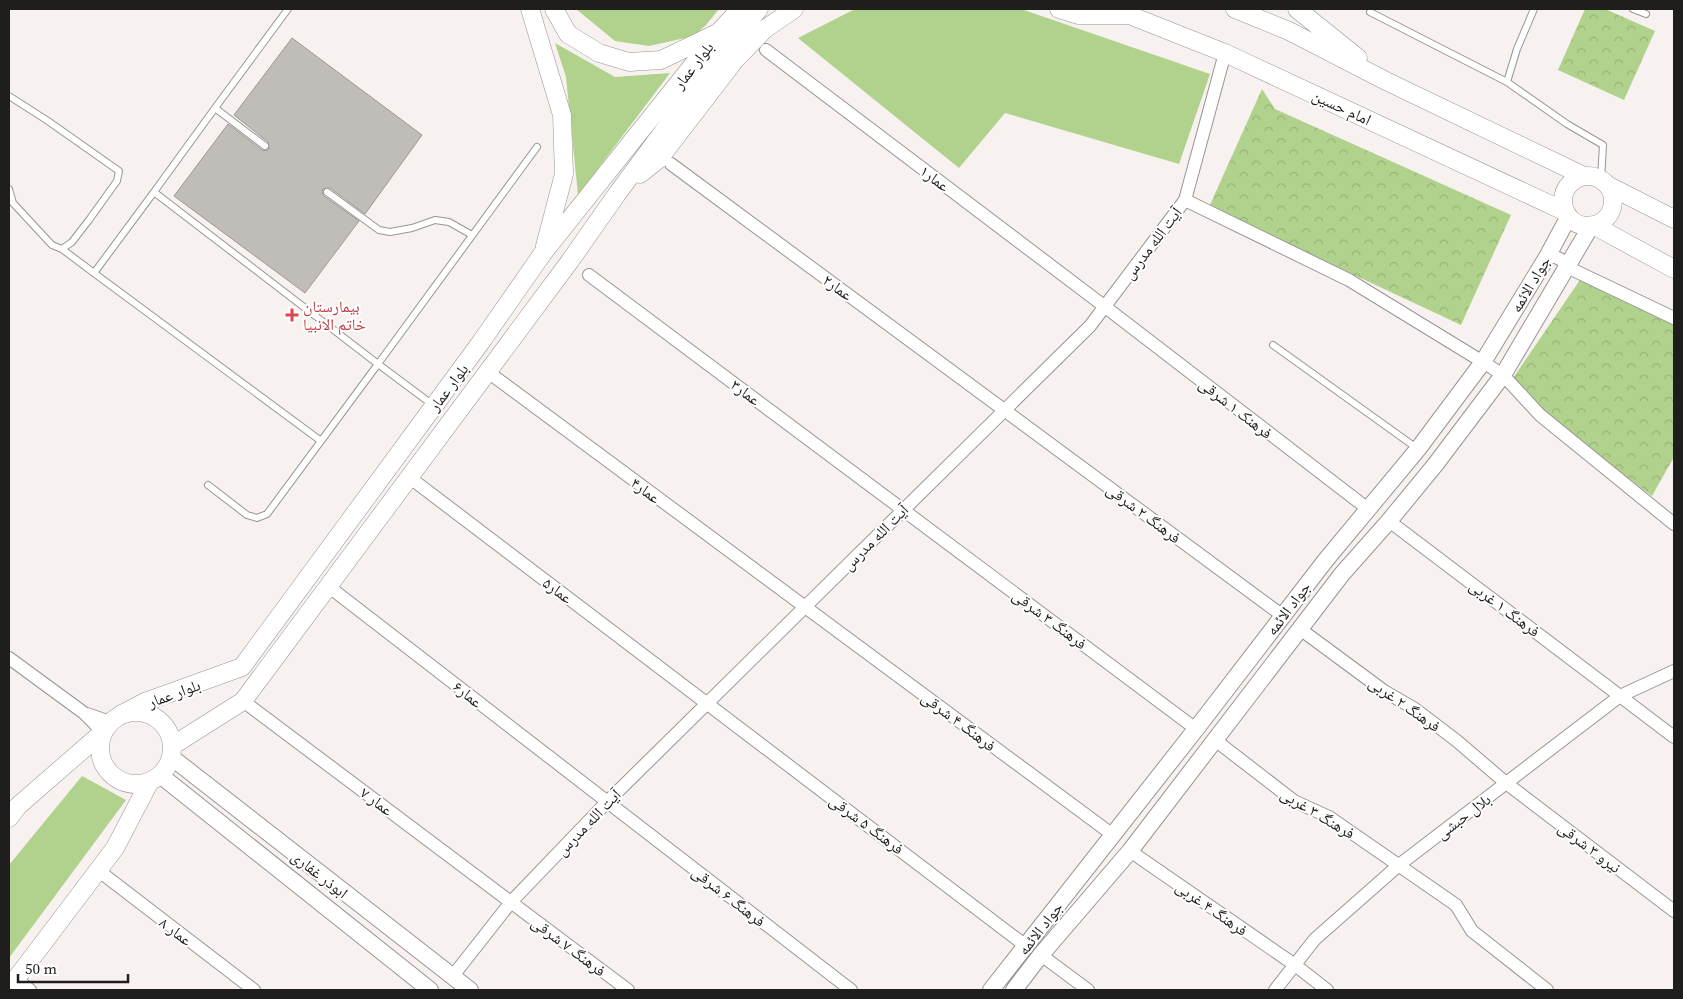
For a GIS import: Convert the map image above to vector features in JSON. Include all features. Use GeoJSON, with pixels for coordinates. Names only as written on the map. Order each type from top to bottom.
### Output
{"type":"FeatureCollection","features":[{"type":"Feature","properties":{"kind":"main road"},"geometry":{"type":"LineString","coordinates":[[530,9],[562,115],[564,174],[543,253]]}},
{"type":"Feature","properties":{"kind":"main road"},"geometry":{"type":"LineString","coordinates":[[554,9],[568,34],[599,53],[629,62],[662,60],[720,31]]}},
{"type":"Feature","properties":{"kind":"main road","name":"بلوار عمار"},"geometry":{"type":"LineString","coordinates":[[9,818],[18,806],[111,723],[145,702],[242,667],[481,342],[543,253],[720,31],[740,9]]}},
{"type":"Feature","properties":{"kind":"main road","name":"بلوار عمار"},"geometry":{"type":"LineString","coordinates":[[172,752],[243,701],[570,261],[730,41],[759,9]]}},
{"type":"Feature","properties":{"kind":"main road"},"geometry":{"type":"LineString","coordinates":[[617,194],[659,158],[735,60],[753,41],[765,29],[794,9]]}},
{"type":"Feature","properties":{"kind":"main road"},"geometry":{"type":"LineString","coordinates":[[1059,9],[1078,15],[1132,15]]}},
{"type":"Feature","properties":{"kind":"main road","name":"امام حسین"},"geometry":{"type":"LineString","coordinates":[[1114,9],[1224,53],[1567,214]]}},
{"type":"Feature","properties":{"kind":"main road"},"geometry":{"type":"LineString","coordinates":[[1235,9],[1289,31],[1386,80],[1598,180],[1674,219]]}},
{"type":"Feature","properties":{"kind":"main road"},"geometry":{"type":"LineString","coordinates":[[1297,9],[1386,80]]}},
{"type":"Feature","properties":{"kind":"main road"},"geometry":{"type":"LineString","coordinates":[[1598,180],[1613,195],[1613,206],[1609,216],[1601,222],[1592,225],[1581,225],[1567,214],[1563,201],[1565,191],[1571,182],[1598,180]]}},
{"type":"Feature","properties":{"kind":"main road"},"geometry":{"type":"LineString","coordinates":[[1592,225],[1674,269]]}},
{"type":"Feature","properties":{"kind":"main road"},"geometry":{"type":"LineString","coordinates":[[12,983],[99,871],[115,848],[155,778],[167,767],[172,752],[170,735],[165,726],[156,717],[144,712],[132,712],[111,723],[100,744],[101,756],[106,768],[114,777],[126,782],[138,784],[155,778]]}},
{"type":"Feature","properties":{"kind":"street","name":"عمار۱"},"geometry":{"type":"LineString","coordinates":[[766,50],[1104,306]]}},
{"type":"Feature","properties":{"kind":"street","name":"آیت الله مدرس"},"geometry":{"type":"LineString","coordinates":[[452,977],[511,902],[607,802],[1090,326],[1185,200],[1224,53]]}},
{"type":"Feature","properties":{"kind":"street","name":"عمار۲"},"geometry":{"type":"LineString","coordinates":[[672,164],[1004,410]]}},
{"type":"Feature","properties":{"kind":"street"},"geometry":{"type":"LineString","coordinates":[[1185,200],[1349,280],[1503,375],[1540,415],[1674,524]]}},
{"type":"Feature","properties":{"kind":"street","name":"جواد الائمه"},"geometry":{"type":"LineString","coordinates":[[991,990],[1325,561],[1418,449],[1483,362],[1548,257],[1567,214]]}},
{"type":"Feature","properties":{"kind":"street","name":"جواد الائمه"},"geometry":{"type":"LineString","coordinates":[[1014,990],[1041,955],[1130,851],[1342,574],[1435,465],[1503,375],[1592,225]]}},
{"type":"Feature","properties":{"kind":"street"},"geometry":{"type":"LineString","coordinates":[[1548,257],[1557,257],[1567,267],[1674,318]]}},
{"type":"Feature","properties":{"kind":"street","name":"عمار۳"},"geometry":{"type":"LineString","coordinates":[[589,274],[904,510]]}},
{"type":"Feature","properties":{"kind":"street","name":"فرهنک ۱ شرقی"},"geometry":{"type":"LineString","coordinates":[[1104,306],[1368,509]]}},
{"type":"Feature","properties":{"kind":"street","name":"عمار۴"},"geometry":{"type":"LineString","coordinates":[[488,372],[805,607]]}},
{"type":"Feature","properties":{"kind":"street"},"geometry":{"type":"LineString","coordinates":[[434,405],[452,419]]}},
{"type":"Feature","properties":{"kind":"street","name":"فرهنگ ۲ شرقی"},"geometry":{"type":"LineString","coordinates":[[1004,410],[1283,616]]}},
{"type":"Feature","properties":{"kind":"street","name":"عمار۵"},"geometry":{"type":"LineString","coordinates":[[410,477],[707,703]]}},
{"type":"Feature","properties":{"kind":"street","name":"فرهنگ ۳ شرقی"},"geometry":{"type":"LineString","coordinates":[[904,510],[1196,728]]}},
{"type":"Feature","properties":{"kind":"street","name":"فرهنگ ۱ غربی"},"geometry":{"type":"LineString","coordinates":[[1389,521],[1674,737]]}},
{"type":"Feature","properties":{"kind":"street","name":"عمار۶"},"geometry":{"type":"LineString","coordinates":[[328,586],[607,802]]}},
{"type":"Feature","properties":{"kind":"street","name":"فرهنگ ۴ شرقی"},"geometry":{"type":"LineString","coordinates":[[805,607],[1113,835]]}},
{"type":"Feature","properties":{"kind":"street","name":"فرهنگ ۲ غربی"},"geometry":{"type":"LineString","coordinates":[[1300,629],[1384,691],[1415,709],[1457,741],[1506,784]]}},
{"type":"Feature","properties":{"kind":"street"},"geometry":{"type":"LineString","coordinates":[[9,658],[84,713],[111,723]]}},
{"type":"Feature","properties":{"kind":"street","name":"بلال حبشی"},"geometry":{"type":"LineString","coordinates":[[1275,990],[1315,939],[1400,865],[1620,696],[1674,671]]}},
{"type":"Feature","properties":{"kind":"street","name":"عمار ۷"},"geometry":{"type":"LineString","coordinates":[[243,701],[511,902]]}},
{"type":"Feature","properties":{"kind":"street","name":"فرهنگ ۵ شرقی"},"geometry":{"type":"LineString","coordinates":[[707,703],[1026,946]]}},
{"type":"Feature","properties":{"kind":"street","name":"فرهنگ ۳ غربی"},"geometry":{"type":"LineString","coordinates":[[1215,740],[1294,801],[1329,817],[1456,905],[1472,932],[1547,990]]}},
{"type":"Feature","properties":{"kind":"street","name":"ابوذر غفاری"},"geometry":{"type":"LineString","coordinates":[[172,752],[470,990]]}},
{"type":"Feature","properties":{"kind":"street","name":"ابوذر غفاری"},"geometry":{"type":"LineString","coordinates":[[155,778],[430,990]]}},
{"type":"Feature","properties":{"kind":"street","name":"نیرو ۳ شرقی"},"geometry":{"type":"LineString","coordinates":[[1506,784],[1674,911]]}},
{"type":"Feature","properties":{"kind":"street","name":"فرهنگ ۶ شرقی"},"geometry":{"type":"LineString","coordinates":[[607,802],[851,990]]}},
{"type":"Feature","properties":{"kind":"street","name":"فرهنگ ۴ غربی"},"geometry":{"type":"LineString","coordinates":[[1130,851],[1295,965],[1327,990]]}},
{"type":"Feature","properties":{"kind":"street","name":"عمار ۸"},"geometry":{"type":"LineString","coordinates":[[99,871],[254,990]]}},
{"type":"Feature","properties":{"kind":"street","name":"فرهنگ ۷ شرقی"},"geometry":{"type":"LineString","coordinates":[[511,902],[628,990]]}},
{"type":"Feature","properties":{"kind":"street"},"geometry":{"type":"LineString","coordinates":[[1041,955],[1088,990]]}},
{"type":"Feature","properties":{"kind":"street"},"geometry":{"type":"LineString","coordinates":[[12,983],[30,990]]}},
{"type":"Feature","properties":{"kind":"lane"},"geometry":{"type":"LineString","coordinates":[[94,273],[288,9]]}},
{"type":"Feature","properties":{"kind":"lane"},"geometry":{"type":"LineString","coordinates":[[1507,82],[1517,49],[1534,9]]}},
{"type":"Feature","properties":{"kind":"lane"},"geometry":{"type":"LineString","coordinates":[[1633,9],[1646,14]]}},
{"type":"Feature","properties":{"kind":"lane"},"geometry":{"type":"LineString","coordinates":[[1370,12],[1507,82],[1567,124],[1603,145],[1598,180]]}},
{"type":"Feature","properties":{"kind":"lane"},"geometry":{"type":"LineString","coordinates":[[9,96],[119,171],[117,182],[72,242],[62,249]]}},
{"type":"Feature","properties":{"kind":"lane"},"geometry":{"type":"LineString","coordinates":[[215,108],[265,146]]}},
{"type":"Feature","properties":{"kind":"lane"},"geometry":{"type":"LineString","coordinates":[[208,485],[247,515],[257,518],[267,514],[537,147]]}},
{"type":"Feature","properties":{"kind":"lane"},"geometry":{"type":"LineString","coordinates":[[9,189],[13,203],[52,245],[62,249],[321,441]]}},
{"type":"Feature","properties":{"kind":"lane"},"geometry":{"type":"LineString","coordinates":[[154,192],[434,405]]}},
{"type":"Feature","properties":{"kind":"lane"},"geometry":{"type":"LineString","coordinates":[[327,192],[379,230],[390,232],[405,230],[435,220],[449,222],[472,235]]}},
{"type":"Feature","properties":{"kind":"lane"},"geometry":{"type":"LineString","coordinates":[[1273,344],[1418,449]]}},
{"type":"Feature","properties":{"kind":"green space"},"geometry":{"type":"Polygon","coordinates":[[[576,9],[719,9],[694,36],[649,46],[615,41],[576,9]]]}},
{"type":"Feature","properties":{"kind":"green space"},"geometry":{"type":"Polygon","coordinates":[[[855,9],[1021,9],[1210,74],[1179,164],[1005,113],[959,168],[798,38],[855,9]]]}},
{"type":"Feature","properties":{"kind":"green space"},"geometry":{"type":"Polygon","coordinates":[[[1585,9],[1605,9],[1655,31],[1624,100],[1558,70],[1585,9]]]}},
{"type":"Feature","properties":{"kind":"green space"},"geometry":{"type":"Polygon","coordinates":[[[555,43],[615,77],[670,73],[578,195],[566,77],[555,43]]]}},
{"type":"Feature","properties":{"kind":"green space"},"geometry":{"type":"Polygon","coordinates":[[[1262,89],[1275,109],[1511,215],[1461,325],[1209,207],[1262,89]]]}},
{"type":"Feature","properties":{"kind":"green space"},"geometry":{"type":"Polygon","coordinates":[[[1586,271],[1674,318],[1674,457],[1652,496],[1507,387],[1586,271]]]}},
{"type":"Feature","properties":{"kind":"green space"},"geometry":{"type":"Polygon","coordinates":[[[82,776],[126,800],[9,958],[9,865],[82,776]]]}},
{"type":"Feature","properties":{"kind":"building"},"geometry":{"type":"Polygon","coordinates":[[[292,38],[422,135],[365,214],[330,188],[323,189],[324,196],[359,221],[305,293],[174,196],[228,124],[262,150],[266,151],[269,149],[268,142],[234,115],[292,38]]]}},
{"type":"Feature","properties":{"kind":"place","name":"بیمارستان خاتم الانبیا"},"geometry":{"type":"Point","coordinates":[292,315]}}]}
